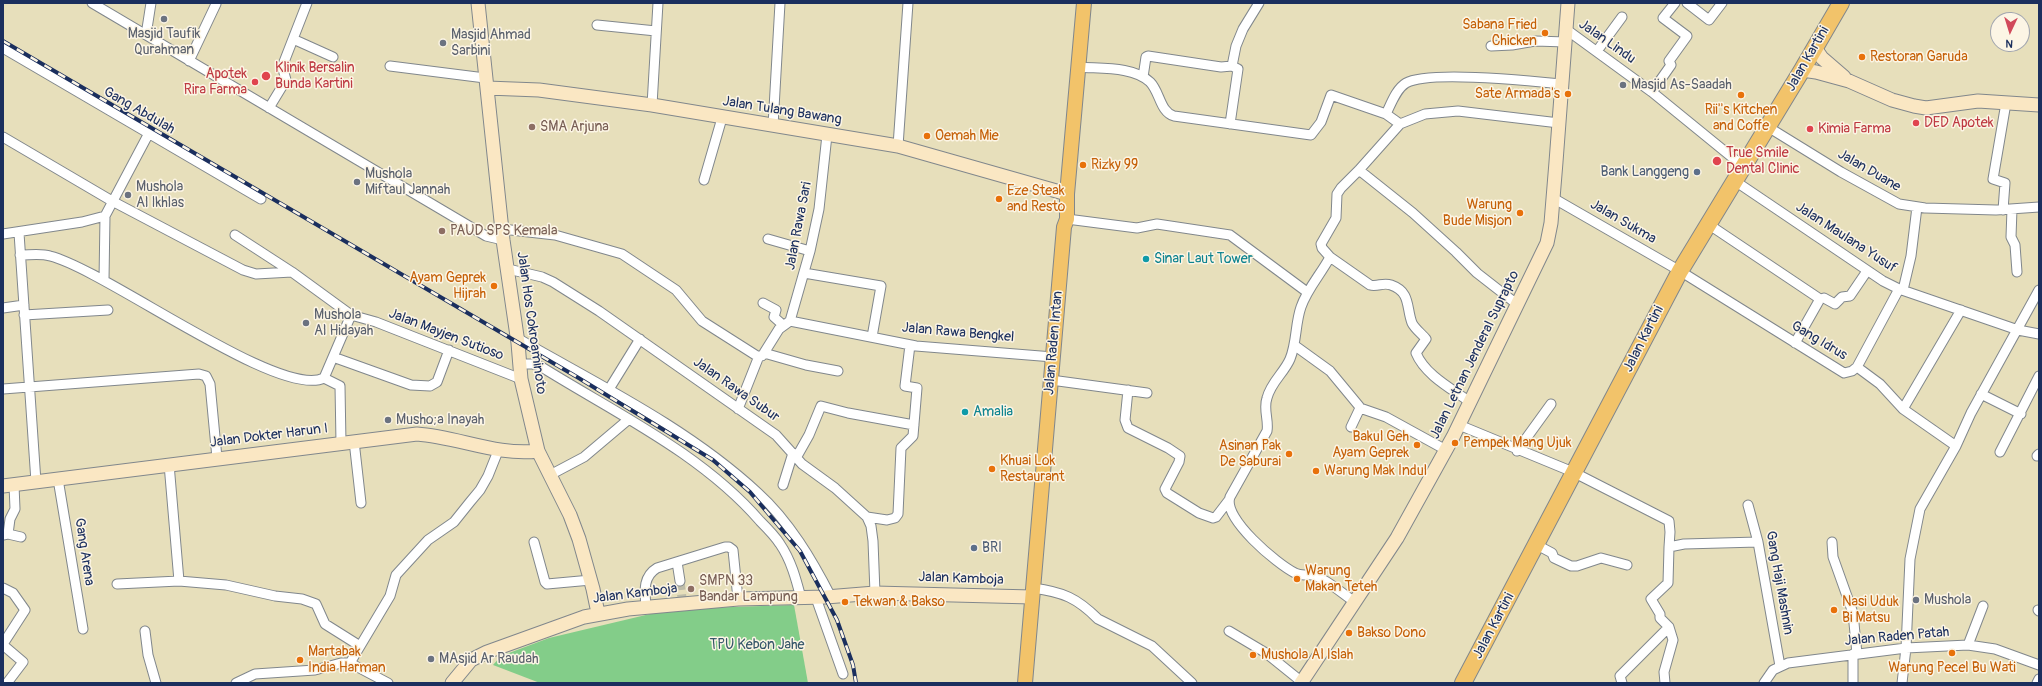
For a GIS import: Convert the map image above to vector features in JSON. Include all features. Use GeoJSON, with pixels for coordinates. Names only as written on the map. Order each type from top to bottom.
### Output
{"type":"FeatureCollection","features":[{"type":"Feature","properties":{"kind":"highway","name":"Jalan Kartini"},"geometry":{"type":"LineString","coordinates":[[1463,683],[1680,271],[1744,167],[1841,3]]}},
{"type":"Feature","properties":{"kind":"main road","name":"Jalan Raden Intan"},"geometry":{"type":"LineString","coordinates":[[1025,683],[1064,227],[1067,219],[1067,194],[1084,3]]}},
{"type":"Feature","properties":{"kind":"street"},"geometry":{"type":"LineString","coordinates":[[92,3],[486,236],[503,234],[555,235],[622,254],[676,290],[702,320],[718,332],[762,355],[838,371]]}},
{"type":"Feature","properties":{"kind":"street"},"geometry":{"type":"LineString","coordinates":[[146,35],[151,3]]}},
{"type":"Feature","properties":{"kind":"street"},"geometry":{"type":"LineString","coordinates":[[269,108],[286,80],[283,69],[307,3]]}},
{"type":"Feature","properties":{"kind":"street","name":"Jalan Hos Cokroaminoto"},"geometry":{"type":"LineString","coordinates":[[478,3],[503,234],[521,379],[538,451],[570,515],[590,580],[598,613]]}},
{"type":"Feature","properties":{"kind":"street"},"geometry":{"type":"LineString","coordinates":[[652,105],[658,3]]}},
{"type":"Feature","properties":{"kind":"street"},"geometry":{"type":"LineString","coordinates":[[773,126],[780,3]]}},
{"type":"Feature","properties":{"kind":"street"},"geometry":{"type":"LineString","coordinates":[[898,146],[908,3]]}},
{"type":"Feature","properties":{"kind":"street"},"geometry":{"type":"LineString","coordinates":[[1232,66],[1236,46],[1243,29],[1259,3]]}},
{"type":"Feature","properties":{"kind":"street","name":"Jalan Letnan Jenderal Suprapto"},"geometry":{"type":"LineString","coordinates":[[1302,683],[1397,538],[1446,450],[1547,243],[1551,223],[1568,3]]}},
{"type":"Feature","properties":{"kind":"street"},"geometry":{"type":"LineString","coordinates":[[1652,92],[1671,65],[1668,61],[1686,36],[1663,18],[1674,3]]}},
{"type":"Feature","properties":{"kind":"street"},"geometry":{"type":"LineString","coordinates":[[1687,3],[1708,20],[1722,3]]}},
{"type":"Feature","properties":{"kind":"street"},"geometry":{"type":"LineString","coordinates":[[189,61],[216,4]]}},
{"type":"Feature","properties":{"kind":"street"},"geometry":{"type":"LineString","coordinates":[[1597,51],[1622,17]]}},
{"type":"Feature","properties":{"kind":"street"},"geometry":{"type":"LineString","coordinates":[[597,26],[656,31]]}},
{"type":"Feature","properties":{"kind":"street"},"geometry":{"type":"LineString","coordinates":[[1491,46],[1512,45],[1566,36]]}},
{"type":"Feature","properties":{"kind":"street","name":"Jalan Lindu"},"geometry":{"type":"LineString","coordinates":[[1566,36],[1597,51],[1652,92],[1744,167]]}},
{"type":"Feature","properties":{"kind":"street"},"geometry":{"type":"LineString","coordinates":[[293,39],[333,57]]}},
{"type":"Feature","properties":{"kind":"street","name":"Gang Abdulah"},"geometry":{"type":"LineString","coordinates":[[3,48],[261,199]]}},
{"type":"Feature","properties":{"kind":"street"},"geometry":{"type":"LineString","coordinates":[[1815,48],[1832,68],[1849,81]]}},
{"type":"Feature","properties":{"kind":"street"},"geometry":{"type":"LineString","coordinates":[[1143,77],[1146,57],[1148,56],[1221,67],[1232,66],[1238,69],[1230,124]]}},
{"type":"Feature","properties":{"kind":"street"},"geometry":{"type":"LineString","coordinates":[[390,66],[486,83]]}},
{"type":"Feature","properties":{"kind":"street"},"geometry":{"type":"LineString","coordinates":[[1078,67],[1129,72],[1143,77],[1154,87],[1165,111],[1169,115],[1311,135],[1321,122],[1331,95],[1386,114],[1400,124]]}},
{"type":"Feature","properties":{"kind":"street"},"geometry":{"type":"LineString","coordinates":[[1802,70],[1816,72],[1849,81],[1892,100],[1914,106],[1932,107],[1978,101],[2039,104]]}},
{"type":"Feature","properties":{"kind":"street"},"geometry":{"type":"LineString","coordinates":[[1386,114],[1400,87],[1413,81],[1439,78],[1479,78],[1562,84]]}},
{"type":"Feature","properties":{"kind":"street","name":"Jalan Tulang Bawang"},"geometry":{"type":"LineString","coordinates":[[486,83],[652,105],[722,118],[898,146],[1067,194]]}},
{"type":"Feature","properties":{"kind":"street"},"geometry":{"type":"LineString","coordinates":[[2006,102],[1993,179],[2005,183],[2010,237],[2015,245],[2017,272]]}},
{"type":"Feature","properties":{"kind":"street"},"geometry":{"type":"LineString","coordinates":[[1470,402],[1432,374],[1422,364],[1416,353],[1426,339],[1413,324],[1409,302],[1402,293],[1393,286],[1385,283],[1374,286],[1370,285],[1330,257],[1322,248],[1321,244],[1336,218],[1337,194],[1400,124],[1425,114],[1450,111],[1559,123]]}},
{"type":"Feature","properties":{"kind":"street"},"geometry":{"type":"LineString","coordinates":[[704,180],[722,118]]}},
{"type":"Feature","properties":{"kind":"street","name":"Jalan Duane"},"geometry":{"type":"LineString","coordinates":[[1768,127],[1841,172],[1899,204],[1917,207],[2008,210],[2039,207]]}},
{"type":"Feature","properties":{"kind":"street"},"geometry":{"type":"LineString","coordinates":[[104,280],[105,216],[149,133]]}},
{"type":"Feature","properties":{"kind":"street","name":"Jalan Rawa Sari"},"geometry":{"type":"LineString","coordinates":[[787,323],[804,273],[819,209],[827,135]]}},
{"type":"Feature","properties":{"kind":"street"},"geometry":{"type":"LineString","coordinates":[[3,137],[112,201],[243,270],[256,274],[292,272]]}},
{"type":"Feature","properties":{"kind":"street"},"geometry":{"type":"LineString","coordinates":[[1359,170],[1413,213],[1477,273],[1518,305]]}},
{"type":"Feature","properties":{"kind":"street","name":"Jalan Maulana Yusuf"},"geometry":{"type":"LineString","coordinates":[[1735,181],[1867,271],[1901,289],[2018,330],[2039,334]]}},
{"type":"Feature","properties":{"kind":"street","name":"Jalan Sukma"},"geometry":{"type":"LineString","coordinates":[[1553,198],[1680,271]]}},
{"type":"Feature","properties":{"kind":"street"},"geometry":{"type":"LineString","coordinates":[[1857,367],[1901,289],[1911,256],[1917,207]]}},
{"type":"Feature","properties":{"kind":"street"},"geometry":{"type":"LineString","coordinates":[[3,234],[105,216]]}},
{"type":"Feature","properties":{"kind":"street"},"geometry":{"type":"LineString","coordinates":[[1067,219],[1137,228],[1157,224],[1230,235],[1307,292]]}},
{"type":"Feature","properties":{"kind":"street"},"geometry":{"type":"LineString","coordinates":[[1708,224],[1820,299],[1824,298],[1835,304],[1841,297],[1850,296],[1867,271]]}},
{"type":"Feature","properties":{"kind":"street"},"geometry":{"type":"LineString","coordinates":[[19,232],[36,482]]}},
{"type":"Feature","properties":{"kind":"street","name":"Jalan Mayjen Sutioso"},"geometry":{"type":"LineString","coordinates":[[234,235],[309,282],[351,315],[376,322],[521,379]]}},
{"type":"Feature","properties":{"kind":"street"},"geometry":{"type":"LineString","coordinates":[[768,240],[810,251]]}},
{"type":"Feature","properties":{"kind":"street"},"geometry":{"type":"LineString","coordinates":[[20,255],[51,256],[104,280],[253,364],[280,374],[300,378],[314,380],[324,378],[340,386],[347,442],[361,503]]}},
{"type":"Feature","properties":{"kind":"street"},"geometry":{"type":"LineString","coordinates":[[1128,390],[1125,420],[1128,428],[1168,448],[1180,456],[1179,462],[1165,489],[1167,493],[1199,513],[1213,518],[1216,517],[1229,500],[1267,431],[1268,419],[1265,408],[1266,398],[1272,384],[1288,363],[1294,345],[1300,309],[1307,292],[1318,278],[1330,257]]}},
{"type":"Feature","properties":{"kind":"street","name":"Jalan Rawa Subur"},"geometry":{"type":"LineString","coordinates":[[508,269],[542,277],[554,282],[640,339],[776,435],[795,456],[835,488],[867,517]]}},
{"type":"Feature","properties":{"kind":"street","name":"Gang Idrus"},"geometry":{"type":"LineString","coordinates":[[1680,271],[1844,373],[1852,371],[1857,367],[1880,384],[1903,409],[1956,446]]}},
{"type":"Feature","properties":{"kind":"street"},"geometry":{"type":"LineString","coordinates":[[804,273],[881,286],[872,337]]}},
{"type":"Feature","properties":{"kind":"street"},"geometry":{"type":"LineString","coordinates":[[1902,683],[1906,648],[1910,565],[1917,518],[1920,509],[1956,446],[1981,394],[2039,290]]}},
{"type":"Feature","properties":{"kind":"street"},"geometry":{"type":"LineString","coordinates":[[1796,343],[1820,299]]}},
{"type":"Feature","properties":{"kind":"street"},"geometry":{"type":"LineString","coordinates":[[762,303],[776,310],[774,317],[787,323]]}},
{"type":"Feature","properties":{"kind":"street"},"geometry":{"type":"LineString","coordinates":[[3,308],[24,305]]}},
{"type":"Feature","properties":{"kind":"street"},"geometry":{"type":"LineString","coordinates":[[24,315],[108,310]]}},
{"type":"Feature","properties":{"kind":"street"},"geometry":{"type":"LineString","coordinates":[[1903,409],[1961,310]]}},
{"type":"Feature","properties":{"kind":"street"},"geometry":{"type":"LineString","coordinates":[[324,378],[351,315]]}},
{"type":"Feature","properties":{"kind":"street"},"geometry":{"type":"LineString","coordinates":[[738,409],[762,355],[778,329],[787,323]]}},
{"type":"Feature","properties":{"kind":"street","name":"Jalan Rawa Bengkel"},"geometry":{"type":"LineString","coordinates":[[787,323],[910,345],[1053,356]]}},
{"type":"Feature","properties":{"kind":"street"},"geometry":{"type":"LineString","coordinates":[[517,338],[700,445],[759,494],[792,532],[818,572],[831,597]]}},
{"type":"Feature","properties":{"kind":"street"},"geometry":{"type":"LineString","coordinates":[[612,386],[640,339]]}},
{"type":"Feature","properties":{"kind":"street"},"geometry":{"type":"LineString","coordinates":[[867,517],[887,520],[897,516],[901,448],[913,436],[917,388],[905,386],[910,345]]}},
{"type":"Feature","properties":{"kind":"street"},"geometry":{"type":"LineString","coordinates":[[1294,345],[1330,371],[1360,408],[1386,417],[1446,450]]}},
{"type":"Feature","properties":{"kind":"street"},"geometry":{"type":"LineString","coordinates":[[333,357],[406,384],[425,387],[434,385],[437,382],[449,350]]}},
{"type":"Feature","properties":{"kind":"street"},"geometry":{"type":"LineString","coordinates":[[519,364],[532,364],[540,366],[629,419],[717,478],[749,508],[780,544],[793,570],[801,598]]}},
{"type":"Feature","properties":{"kind":"street"},"geometry":{"type":"LineString","coordinates":[[3,389],[199,374],[208,378],[210,384],[217,458]]}},
{"type":"Feature","properties":{"kind":"street"},"geometry":{"type":"LineString","coordinates":[[2000,452],[2021,414],[2039,376]]}},
{"type":"Feature","properties":{"kind":"street"},"geometry":{"type":"LineString","coordinates":[[1051,380],[1147,393]]}},
{"type":"Feature","properties":{"kind":"street"},"geometry":{"type":"LineString","coordinates":[[1981,394],[2021,414]]}},
{"type":"Feature","properties":{"kind":"street"},"geometry":{"type":"LineString","coordinates":[[1517,451],[1551,404]]}},
{"type":"Feature","properties":{"kind":"street"},"geometry":{"type":"LineString","coordinates":[[783,485],[795,456],[809,435],[820,406],[822,405],[848,414],[914,425]]}},
{"type":"Feature","properties":{"kind":"street"},"geometry":{"type":"LineString","coordinates":[[1351,427],[1360,408]]}},
{"type":"Feature","properties":{"kind":"street"},"geometry":{"type":"LineString","coordinates":[[550,475],[584,457],[629,419]]}},
{"type":"Feature","properties":{"kind":"street"},"geometry":{"type":"LineString","coordinates":[[1458,425],[1517,451],[1573,472],[1669,521],[1668,583],[1651,599],[1660,614],[1660,618],[1669,627],[1673,640],[1664,672],[1665,683]]}},
{"type":"Feature","properties":{"kind":"street","name":"Jalan Dokter Harun I"},"geometry":{"type":"LineString","coordinates":[[9,485],[417,434],[450,438],[498,451],[522,453],[538,451]]}},
{"type":"Feature","properties":{"kind":"street"},"geometry":{"type":"LineString","coordinates":[[350,663],[390,596],[396,575],[428,540],[454,522],[480,490],[488,476],[498,451]]}},
{"type":"Feature","properties":{"kind":"street"},"geometry":{"type":"LineString","coordinates":[[169,464],[179,581]]}},
{"type":"Feature","properties":{"kind":"street","name":"Gang Arena"},"geometry":{"type":"LineString","coordinates":[[58,479],[83,629]]}},
{"type":"Feature","properties":{"kind":"street"},"geometry":{"type":"LineString","coordinates":[[9,485],[15,509],[10,519],[6,534],[21,537]]}},
{"type":"Feature","properties":{"kind":"street"},"geometry":{"type":"LineString","coordinates":[[1229,500],[1230,512],[1239,525],[1278,561],[1296,573],[1316,576],[1355,602]]}},
{"type":"Feature","properties":{"kind":"street","name":"Gang Haji Mashnin"},"geometry":{"type":"LineString","coordinates":[[1748,505],[1758,542],[1780,666]]}},
{"type":"Feature","properties":{"kind":"street"},"geometry":{"type":"LineString","coordinates":[[867,517],[871,526],[873,541],[875,593]]}},
{"type":"Feature","properties":{"kind":"street"},"geometry":{"type":"LineString","coordinates":[[534,542],[545,582],[547,584],[590,580]]}},
{"type":"Feature","properties":{"kind":"street"},"geometry":{"type":"LineString","coordinates":[[1669,547],[1684,544],[1758,542]]}},
{"type":"Feature","properties":{"kind":"street"},"geometry":{"type":"LineString","coordinates":[[1832,542],[1832,557],[1853,613],[1855,654],[1853,683]]}},
{"type":"Feature","properties":{"kind":"street"},"geometry":{"type":"LineString","coordinates":[[1537,545],[1552,553],[1554,558],[1571,566],[1577,566],[1601,558],[1627,565]]}},
{"type":"Feature","properties":{"kind":"street"},"geometry":{"type":"LineString","coordinates":[[646,607],[646,583],[652,571],[726,547],[732,548],[738,599]]}},
{"type":"Feature","properties":{"kind":"street"},"geometry":{"type":"LineString","coordinates":[[677,562],[680,582]]}},
{"type":"Feature","properties":{"kind":"street"},"geometry":{"type":"LineString","coordinates":[[117,584],[179,581],[248,588],[275,596],[302,599],[316,604],[326,624],[360,646]]}},
{"type":"Feature","properties":{"kind":"street"},"geometry":{"type":"LineString","coordinates":[[3,588],[13,593],[25,610],[3,644],[23,662],[7,683]]}},
{"type":"Feature","properties":{"kind":"street"},"geometry":{"type":"LineString","coordinates":[[1033,592],[1057,591],[1076,600],[1094,613],[1098,619],[1152,646],[1192,683]]}},
{"type":"Feature","properties":{"kind":"street","name":"Jalan Kamboja"},"geometry":{"type":"LineString","coordinates":[[452,683],[475,658],[598,613],[682,601],[816,598],[875,593],[1033,592]]}},
{"type":"Feature","properties":{"kind":"street"},"geometry":{"type":"LineString","coordinates":[[816,598],[843,674]]}},
{"type":"Feature","properties":{"kind":"street"},"geometry":{"type":"LineString","coordinates":[[1968,646],[1983,606]]}},
{"type":"Feature","properties":{"kind":"street"},"geometry":{"type":"LineString","coordinates":[[1622,683],[1620,676],[1669,627]]}},
{"type":"Feature","properties":{"kind":"street"},"geometry":{"type":"LineString","coordinates":[[145,631],[148,655],[156,683]]}},
{"type":"Feature","properties":{"kind":"street"},"geometry":{"type":"LineString","coordinates":[[1229,631],[1266,653],[1302,683]]}},
{"type":"Feature","properties":{"kind":"street","name":"Jalan Raden Patah"},"geometry":{"type":"LineString","coordinates":[[1764,683],[1773,670],[1797,660],[1906,648],[1968,646],[2001,651],[2039,665]]}},
{"type":"Feature","properties":{"kind":"street"},"geometry":{"type":"LineString","coordinates":[[236,683],[255,674],[315,670],[341,662],[350,663],[388,683]]}},
{"type":"Feature","properties":{"kind":"street"},"geometry":{"type":"LineString","coordinates":[[2037,683],[2039,679]]}},
{"type":"Feature","properties":{"kind":"green space","name":"TPU Kebon Jahe"},"geometry":{"type":"Polygon","coordinates":[[[794,605],[808,683],[540,683],[493,665],[501,656],[549,638],[671,609],[794,605]]]}},
{"type":"Feature","properties":{"kind":"tunnel"},"geometry":{"type":"LineString","coordinates":[[680,581],[682,598]]}},
{"type":"Feature","properties":{"kind":"railway"},"geometry":{"type":"LineString","coordinates":[[3,41],[577,377],[713,460],[750,492],[800,551],[837,620],[853,665],[856,683]]}},
{"type":"Feature","properties":{"kind":"place","name":"Masjid Taufik Qurahman"},"geometry":{"type":"Point","coordinates":[164,19]}},
{"type":"Feature","properties":{"kind":"place","name":"Sabana Fried Chicken"},"geometry":{"type":"Point","coordinates":[1545,33]}},
{"type":"Feature","properties":{"kind":"place","name":"Masjid Ahmad Sarbini"},"geometry":{"type":"Point","coordinates":[443,43]}},
{"type":"Feature","properties":{"kind":"place","name":"Restoran Garuda"},"geometry":{"type":"Point","coordinates":[1862,57]}},
{"type":"Feature","properties":{"kind":"place","name":"Klinik Bersalin Bunda Kartini"},"geometry":{"type":"Point","coordinates":[266,76]}},
{"type":"Feature","properties":{"kind":"place","name":"Apotek Rira Farma"},"geometry":{"type":"Point","coordinates":[255,82]}},
{"type":"Feature","properties":{"kind":"place","name":"Masjid As-Saadah"},"geometry":{"type":"Point","coordinates":[1623,85]}},
{"type":"Feature","properties":{"kind":"place","name":"Sate Armada's"},"geometry":{"type":"Point","coordinates":[1568,94]}},
{"type":"Feature","properties":{"kind":"place","name":"Rii''s Kitchen and Coffe"},"geometry":{"type":"Point","coordinates":[1741,95]}},
{"type":"Feature","properties":{"kind":"place","name":"DED Apotek"},"geometry":{"type":"Point","coordinates":[1916,123]}},
{"type":"Feature","properties":{"kind":"place","name":"SMA Arjuna"},"geometry":{"type":"Point","coordinates":[532,127]}},
{"type":"Feature","properties":{"kind":"place","name":"Kimia Farma"},"geometry":{"type":"Point","coordinates":[1810,129]}},
{"type":"Feature","properties":{"kind":"place","name":"Oemah Mie"},"geometry":{"type":"Point","coordinates":[927,136]}},
{"type":"Feature","properties":{"kind":"place","name":"True Smile Dental Clinic"},"geometry":{"type":"Point","coordinates":[1717,161]}},
{"type":"Feature","properties":{"kind":"place","name":"Rizky 99"},"geometry":{"type":"Point","coordinates":[1083,165]}},
{"type":"Feature","properties":{"kind":"place","name":"Bank Langgeng"},"geometry":{"type":"Point","coordinates":[1697,172]}},
{"type":"Feature","properties":{"kind":"place","name":"Mushola Miftaul Jannah"},"geometry":{"type":"Point","coordinates":[357,182]}},
{"type":"Feature","properties":{"kind":"place","name":"Mushola Al Ikhlas"},"geometry":{"type":"Point","coordinates":[128,195]}},
{"type":"Feature","properties":{"kind":"place","name":"Eze Steak and Resto"},"geometry":{"type":"Point","coordinates":[999,199]}},
{"type":"Feature","properties":{"kind":"place","name":"Warung Bude Misjon"},"geometry":{"type":"Point","coordinates":[1520,213]}},
{"type":"Feature","properties":{"kind":"place","name":"PAUD SPS Kemala"},"geometry":{"type":"Point","coordinates":[442,231]}},
{"type":"Feature","properties":{"kind":"place","name":"Sinar Laut Tower"},"geometry":{"type":"Point","coordinates":[1146,259]}},
{"type":"Feature","properties":{"kind":"place","name":"Ayam Geprek Hijrah"},"geometry":{"type":"Point","coordinates":[494,286]}},
{"type":"Feature","properties":{"kind":"place","name":"Mushola Al Hidayah"},"geometry":{"type":"Point","coordinates":[306,323]}},
{"type":"Feature","properties":{"kind":"place","name":"Amalia"},"geometry":{"type":"Point","coordinates":[965,412]}},
{"type":"Feature","properties":{"kind":"place","name":"Musho;a Inayah"},"geometry":{"type":"Point","coordinates":[388,420]}},
{"type":"Feature","properties":{"kind":"place","name":"Pempek Mang Ujuk"},"geometry":{"type":"Point","coordinates":[1455,443]}},
{"type":"Feature","properties":{"kind":"place","name":"Bakul Geh Ayam Geprek"},"geometry":{"type":"Point","coordinates":[1417,445]}},
{"type":"Feature","properties":{"kind":"place","name":"Asinan Pak De Saburai"},"geometry":{"type":"Point","coordinates":[1289,454]}},
{"type":"Feature","properties":{"kind":"place","name":"Khuai Lok Restaurant"},"geometry":{"type":"Point","coordinates":[992,469]}},
{"type":"Feature","properties":{"kind":"place","name":"Warung Mak Indul"},"geometry":{"type":"Point","coordinates":[1316,471]}},
{"type":"Feature","properties":{"kind":"place","name":"BRI"},"geometry":{"type":"Point","coordinates":[974,548]}},
{"type":"Feature","properties":{"kind":"place","name":"Warung Makan Teteh"},"geometry":{"type":"Point","coordinates":[1297,579]}},
{"type":"Feature","properties":{"kind":"place","name":"SMPN 33 Bandar Lampung"},"geometry":{"type":"Point","coordinates":[691,589]}},
{"type":"Feature","properties":{"kind":"place","name":"Mushola"},"geometry":{"type":"Point","coordinates":[1916,600]}},
{"type":"Feature","properties":{"kind":"place","name":"Tekwan & Bakso"},"geometry":{"type":"Point","coordinates":[845,602]}},
{"type":"Feature","properties":{"kind":"place","name":"Nasi Uduk Bi Matsu"},"geometry":{"type":"Point","coordinates":[1834,610]}},
{"type":"Feature","properties":{"kind":"place","name":"Bakso Dono"},"geometry":{"type":"Point","coordinates":[1349,633]}},
{"type":"Feature","properties":{"kind":"place","name":"Warung Pecel Bu Wati"},"geometry":{"type":"Point","coordinates":[1952,653]}},
{"type":"Feature","properties":{"kind":"place","name":"Mushola Al Islah"},"geometry":{"type":"Point","coordinates":[1253,655]}},
{"type":"Feature","properties":{"kind":"place","name":"MAsjid Ar Raudah"},"geometry":{"type":"Point","coordinates":[431,659]}},
{"type":"Feature","properties":{"kind":"place","name":"Martabak India Harman"},"geometry":{"type":"Point","coordinates":[300,660]}}]}
